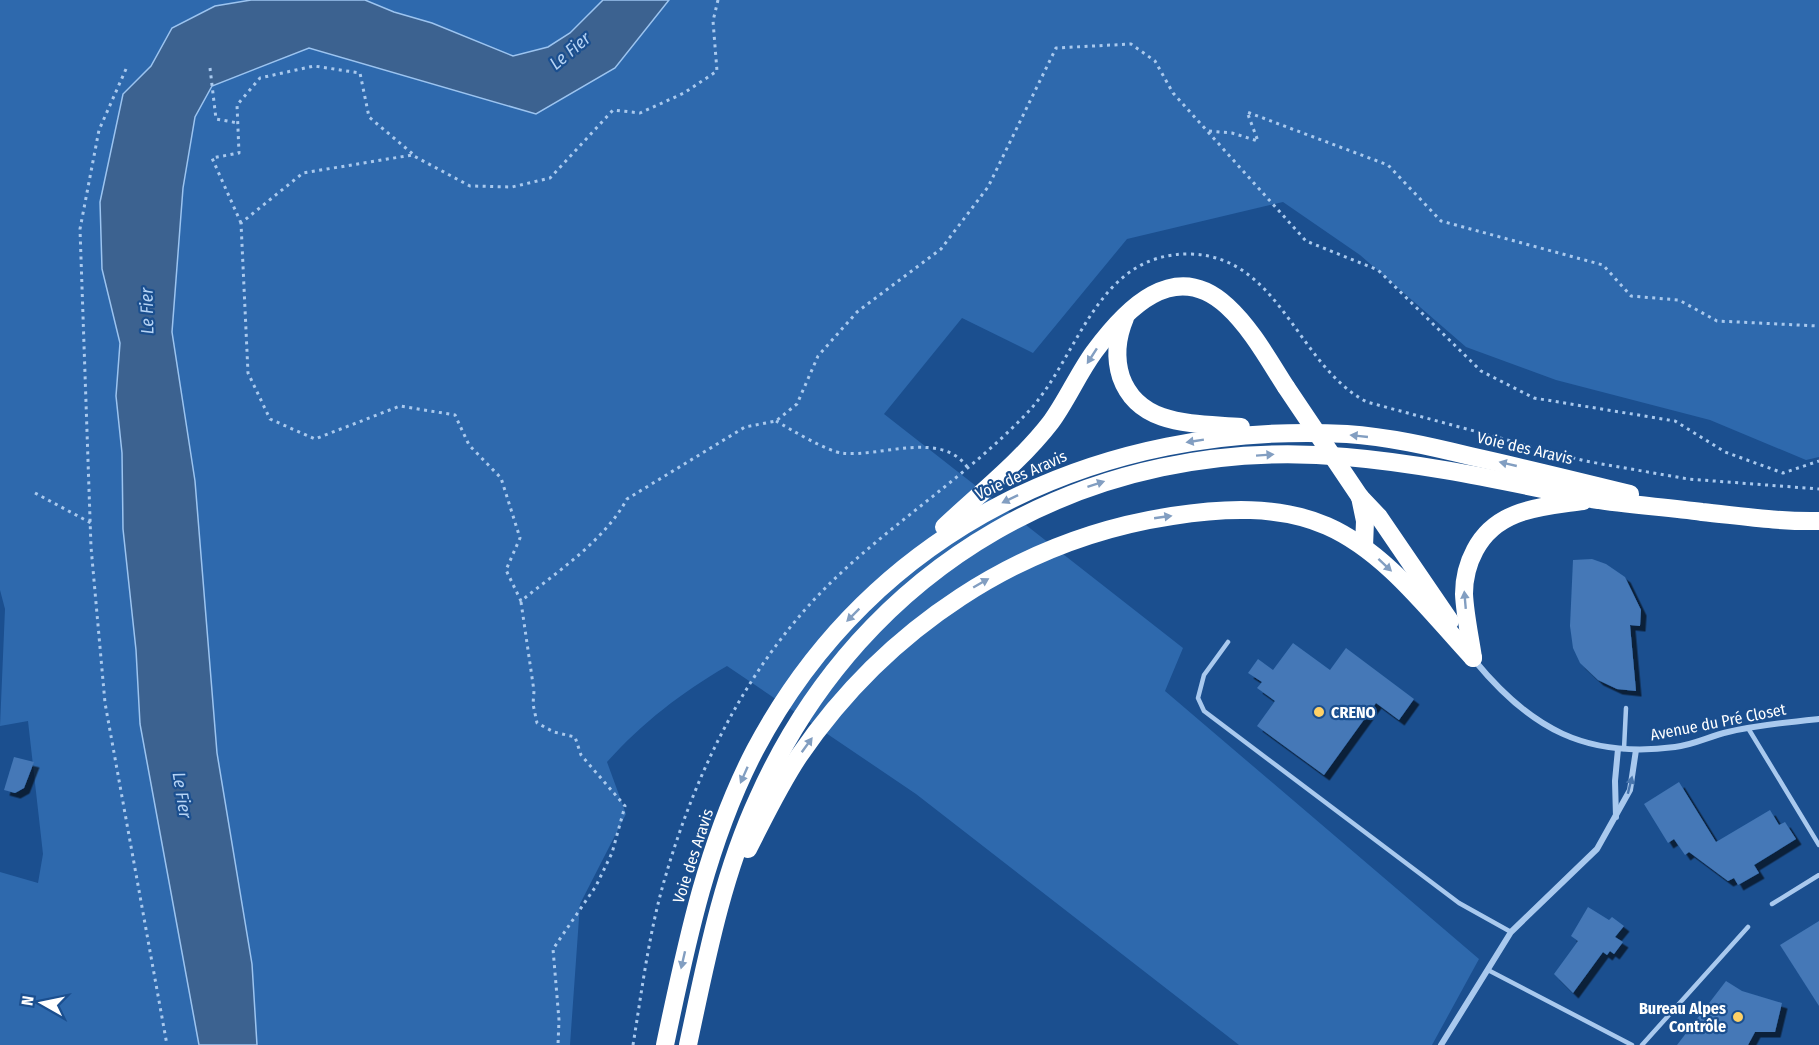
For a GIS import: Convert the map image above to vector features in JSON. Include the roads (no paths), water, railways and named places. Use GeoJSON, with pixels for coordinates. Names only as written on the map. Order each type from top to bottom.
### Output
{"type":"FeatureCollection","features":[{"type":"Feature","properties":{"kind":"highway"},"geometry":{"type":"LineString","coordinates":[[896,575],[1033,443],[1064,402],[1092,355],[1129,311],[1154,293],[1170,288],[1194,289],[1212,295],[1237,316],[1360,497],[1379,517],[1473,658]]}},
{"type":"Feature","properties":{"kind":"highway"},"geometry":{"type":"LineString","coordinates":[[1129,311],[1119,339],[1119,369],[1131,396],[1148,412],[1166,419],[1187,422],[1316,433]]}},
{"type":"Feature","properties":{"kind":"highway","name":"Voie des Aravis"},"geometry":{"type":"LineString","coordinates":[[665,1045],[682,961],[703,883],[729,809],[755,752],[797,682],[833,635],[896,575],[937,541],[966,522],[1031,488],[1124,456],[1197,440],[1238,435],[1316,433],[1401,440],[1705,512]]}},
{"type":"Feature","properties":{"kind":"highway","name":"Voie des Aravis"},"geometry":{"type":"LineString","coordinates":[[688,1045],[720,907],[742,836],[782,748],[830,675],[880,619],[926,579],[969,547],[1040,508],[1085,488],[1124,475],[1200,460],[1282,454],[1339,456],[1403,464],[1597,500],[1769,520],[1819,521]]}},
{"type":"Feature","properties":{"kind":"highway"},"geometry":{"type":"LineString","coordinates":[[1360,497],[1365,521],[1364,547]]}},
{"type":"Feature","properties":{"kind":"highway"},"geometry":{"type":"LineString","coordinates":[[1473,658],[1465,584],[1469,562],[1482,539],[1502,520],[1518,512],[1597,500]]}},
{"type":"Feature","properties":{"kind":"highway"},"geometry":{"type":"LineString","coordinates":[[720,907],[784,781],[838,704],[869,670],[906,636],[988,579],[1039,554],[1098,532],[1152,519],[1209,512],[1257,511],[1309,519],[1338,531],[1364,547],[1392,572],[1473,658]]}},
{"type":"Feature","properties":{"kind":"street","name":"Avenue du Pré Closet"},"geometry":{"type":"LineString","coordinates":[[1473,658],[1507,697],[1543,725],[1572,738],[1621,749],[1678,747],[1748,728],[1819,719]]}},
{"type":"Feature","properties":{"kind":"street"},"geometry":{"type":"LineString","coordinates":[[1616,818],[1615,782],[1621,749]]}},
{"type":"Feature","properties":{"kind":"street"},"geometry":{"type":"LineString","coordinates":[[1441,1045],[1511,932],[1597,849],[1630,790],[1636,750]]}},
{"type":"Feature","properties":{"kind":"lane"},"geometry":{"type":"LineString","coordinates":[[1228,642],[1204,675],[1198,698],[1204,711],[1459,903],[1511,932]]}},
{"type":"Feature","properties":{"kind":"lane"},"geometry":{"type":"LineString","coordinates":[[1621,749],[1626,708]]}},
{"type":"Feature","properties":{"kind":"lane"},"geometry":{"type":"LineString","coordinates":[[1748,728],[1819,845]]}},
{"type":"Feature","properties":{"kind":"lane"},"geometry":{"type":"LineString","coordinates":[[1772,904],[1819,875]]}},
{"type":"Feature","properties":{"kind":"lane"},"geometry":{"type":"LineString","coordinates":[[1642,1045],[1748,927]]}},
{"type":"Feature","properties":{"kind":"lane"},"geometry":{"type":"LineString","coordinates":[[1488,970],[1632,1045]]}},
{"type":"Feature","properties":{"kind":"water","name":"Le Fier"},"geometry":{"type":"Polygon","coordinates":[[[251,0],[365,0],[394,12],[432,23],[513,56],[548,47],[570,33],[603,0],[669,0],[615,68],[536,114],[309,48],[212,86],[195,117],[183,188],[172,332],[195,481],[217,753],[252,964],[257,1045],[199,1045],[140,724],[136,650],[123,529],[122,453],[116,396],[120,343],[102,269],[100,202],[123,94],[151,66],[172,28],[215,6],[251,0]]]}},
{"type":"Feature","properties":{"kind":"place","name":"CRENO"},"geometry":{"type":"Point","coordinates":[1319,712]}},
{"type":"Feature","properties":{"kind":"place","name":"Bureau Alpes Contrôle"},"geometry":{"type":"Point","coordinates":[1738,1017]}}]}
